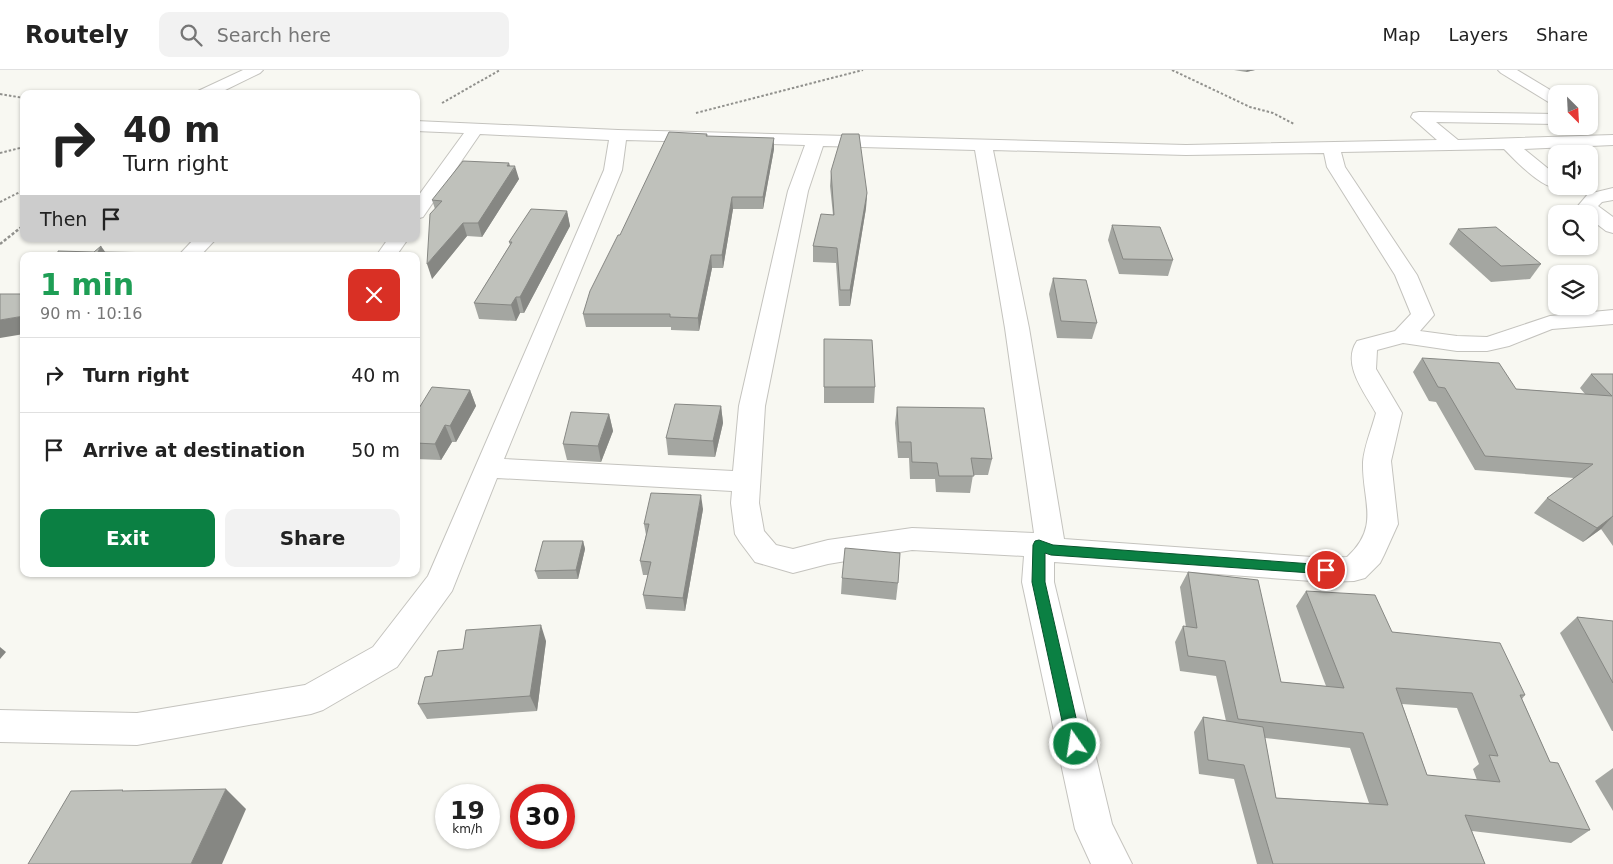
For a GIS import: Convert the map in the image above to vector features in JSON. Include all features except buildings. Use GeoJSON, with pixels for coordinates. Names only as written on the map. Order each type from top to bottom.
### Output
{"type":"FeatureCollection","features":[{"type":"Feature","properties":{"kind":"street"},"geometry":{"type":"LineString","coordinates":[[212,90],[255,70]]}},
{"type":"Feature","properties":{"kind":"street"},"geometry":{"type":"LineString","coordinates":[[1506,70],[1548,95]]}},
{"type":"Feature","properties":{"kind":"street"},"geometry":{"type":"LineString","coordinates":[[1454,145],[1419,117],[1548,119]]}},
{"type":"Feature","properties":{"kind":"street"},"geometry":{"type":"LineString","coordinates":[[1598,125],[1613,134]]}},
{"type":"Feature","properties":{"kind":"street"},"geometry":{"type":"LineString","coordinates":[[420,126],[618,135],[1186,150],[1508,144],[1613,140]]}},
{"type":"Feature","properties":{"kind":"street"},"geometry":{"type":"LineString","coordinates":[[420,207],[476,128]]}},
{"type":"Feature","properties":{"kind":"street"},"geometry":{"type":"LineString","coordinates":[[0,726],[137,729],[311,699],[386,657],[441,582],[613,170],[618,135]]}},
{"type":"Feature","properties":{"kind":"street"},"geometry":{"type":"LineString","coordinates":[[816,140],[798,191],[752,406],[746,482],[745,503],[750,534],[766,554],[792,561],[828,552],[912,539],[1045,547],[1326,570],[1354,569],[1369,555],[1383,524],[1377,460],[1389,413],[1364,369],[1366,346],[1403,336],[1486,344],[1518,336],[1541,325],[1576,318],[1613,317]]}},
{"type":"Feature","properties":{"kind":"street"},"geometry":{"type":"LineString","coordinates":[[1508,144],[1548,178]]}},
{"type":"Feature","properties":{"kind":"street"},"geometry":{"type":"LineString","coordinates":[[983,145],[1017,328],[1045,547],[1038,582],[1094,829],[1112,864]]}},
{"type":"Feature","properties":{"kind":"street"},"geometry":{"type":"LineString","coordinates":[[1336,147],[1336,167],[1406,275],[1423,315],[1403,336]]}},
{"type":"Feature","properties":{"kind":"street"},"geometry":{"type":"LineString","coordinates":[[1589,205],[1595,198],[1613,194]]}},
{"type":"Feature","properties":{"kind":"street"},"geometry":{"type":"LineString","coordinates":[[1571,195],[1584,205]]}},
{"type":"Feature","properties":{"kind":"street"},"geometry":{"type":"LineString","coordinates":[[1598,215],[1613,227]]}},
{"type":"Feature","properties":{"kind":"street"},"geometry":{"type":"LineString","coordinates":[[192,252],[203,242]]}},
{"type":"Feature","properties":{"kind":"street"},"geometry":{"type":"LineString","coordinates":[[487,468],[746,482]]}},
{"type":"Feature","properties":{"kind":"path"},"geometry":{"type":"LineString","coordinates":[[442,104],[490,74],[500,70]]}},
{"type":"Feature","properties":{"kind":"path"},"geometry":{"type":"LineString","coordinates":[[663,136],[693,113],[758,98],[785,88],[863,70]]}},
{"type":"Feature","properties":{"kind":"path"},"geometry":{"type":"LineString","coordinates":[[1172,70],[1250,106],[1273,113],[1336,147]]}},
{"type":"Feature","properties":{"kind":"path"},"geometry":{"type":"LineString","coordinates":[[0,94],[20,97]]}},
{"type":"Feature","properties":{"kind":"path"},"geometry":{"type":"LineString","coordinates":[[0,153],[20,148]]}},
{"type":"Feature","properties":{"kind":"path"},"geometry":{"type":"LineString","coordinates":[[0,202],[20,192]]}},
{"type":"Feature","properties":{"kind":"path"},"geometry":{"type":"LineString","coordinates":[[0,244],[20,228]]}},
{"type":"Feature","properties":{"kind":"route"},"geometry":{"type":"LineString","coordinates":[[1075,744],[1038,582],[1039,545],[1051,550],[1326,570]]}}]}
